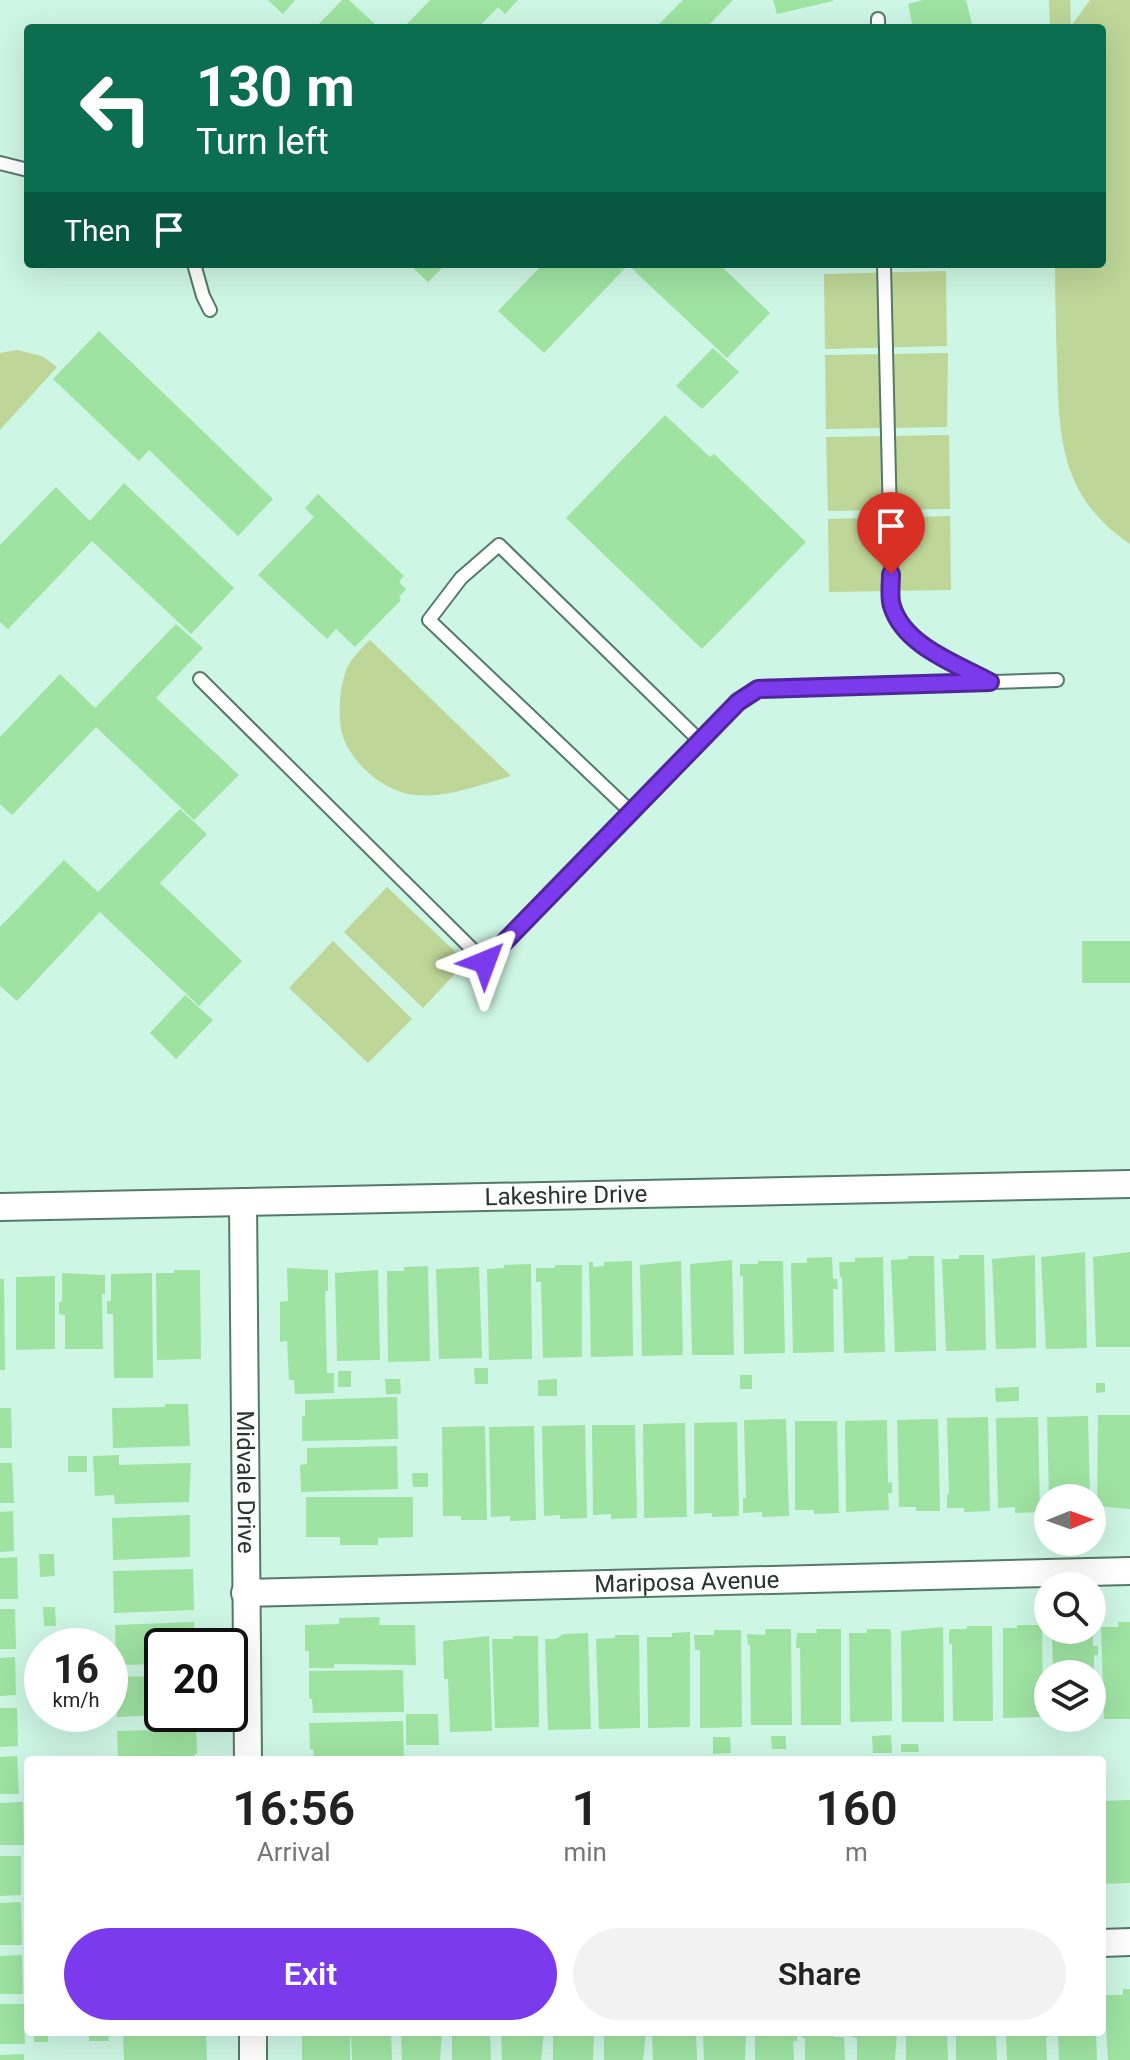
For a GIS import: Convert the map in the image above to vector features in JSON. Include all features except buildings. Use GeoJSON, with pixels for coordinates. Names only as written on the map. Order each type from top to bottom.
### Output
{"type":"FeatureCollection","features":[{"type":"Feature","properties":{"kind":"street","name":"Lakeshire Drive"},"geometry":{"type":"LineString","coordinates":[[0,1207],[1130,1184]]}},
{"type":"Feature","properties":{"kind":"street","name":"Midvale Drive"},"geometry":{"type":"LineString","coordinates":[[243,1202],[248,1756]]}},
{"type":"Feature","properties":{"kind":"street","name":"Mariposa Avenue"},"geometry":{"type":"LineString","coordinates":[[245,1593],[1130,1571]]}},
{"type":"Feature","properties":{"kind":"street"},"geometry":{"type":"LineString","coordinates":[[1106,1943],[1130,1942]]}},
{"type":"Feature","properties":{"kind":"street"},"geometry":{"type":"LineString","coordinates":[[253,2036],[253,2060]]}},
{"type":"Feature","properties":{"kind":"lane"},"geometry":{"type":"LineString","coordinates":[[0,163],[24,169]]}},
{"type":"Feature","properties":{"kind":"lane"},"geometry":{"type":"LineString","coordinates":[[195,268],[210,310]]}},
{"type":"Feature","properties":{"kind":"lane"},"geometry":{"type":"LineString","coordinates":[[884,268],[892,606],[906,632],[926,647],[990,682]]}},
{"type":"Feature","properties":{"kind":"lane"},"geometry":{"type":"LineString","coordinates":[[631,812],[429,620],[461,578],[499,545],[700,741]]}},
{"type":"Feature","properties":{"kind":"lane"},"geometry":{"type":"LineString","coordinates":[[200,679],[485,962],[738,702],[758,689],[1057,680]]}},
{"type":"Feature","properties":{"kind":"green space"},"geometry":{"type":"Polygon","coordinates":[[[1049,0],[1070,0],[1071,24],[1050,24],[1049,0]]]}},
{"type":"Feature","properties":{"kind":"green space"},"geometry":{"type":"Polygon","coordinates":[[[1090,0],[1130,0],[1130,544],[1107,526],[1077,486],[1063,442],[1058,392],[1055,268],[1106,268],[1106,24],[1072,24],[1090,0]]]}},
{"type":"Feature","properties":{"kind":"green space"},"geometry":{"type":"Polygon","coordinates":[[[946,271],[947,346],[825,349],[824,274],[946,271]]]}},
{"type":"Feature","properties":{"kind":"green space"},"geometry":{"type":"Polygon","coordinates":[[[17,350],[42,356],[57,367],[0,430],[0,353],[17,350]]]}},
{"type":"Feature","properties":{"kind":"green space"},"geometry":{"type":"Polygon","coordinates":[[[948,353],[947,427],[826,429],[825,355],[948,353]]]}},
{"type":"Feature","properties":{"kind":"green space"},"geometry":{"type":"Polygon","coordinates":[[[949,435],[950,509],[828,511],[826,437],[949,435]]]}},
{"type":"Feature","properties":{"kind":"green space"},"geometry":{"type":"Polygon","coordinates":[[[950,516],[951,590],[829,592],[828,519],[950,516]]]}},
{"type":"Feature","properties":{"kind":"green space"},"geometry":{"type":"Polygon","coordinates":[[[370,640],[511,776],[440,795],[415,795],[391,788],[369,773],[345,741],[340,706],[347,668],[370,640]]]}},
{"type":"Feature","properties":{"kind":"green space"},"geometry":{"type":"Polygon","coordinates":[[[387,887],[466,962],[423,1008],[344,932],[387,887]]]}},
{"type":"Feature","properties":{"kind":"green space"},"geometry":{"type":"Polygon","coordinates":[[[333,941],[412,1019],[368,1063],[289,988],[333,941]]]}},
{"type":"Feature","properties":{"kind":"route"},"geometry":{"type":"LineString","coordinates":[[485,962],[738,702],[758,689],[990,682],[926,647],[906,632],[892,606],[891,574]]}}]}
